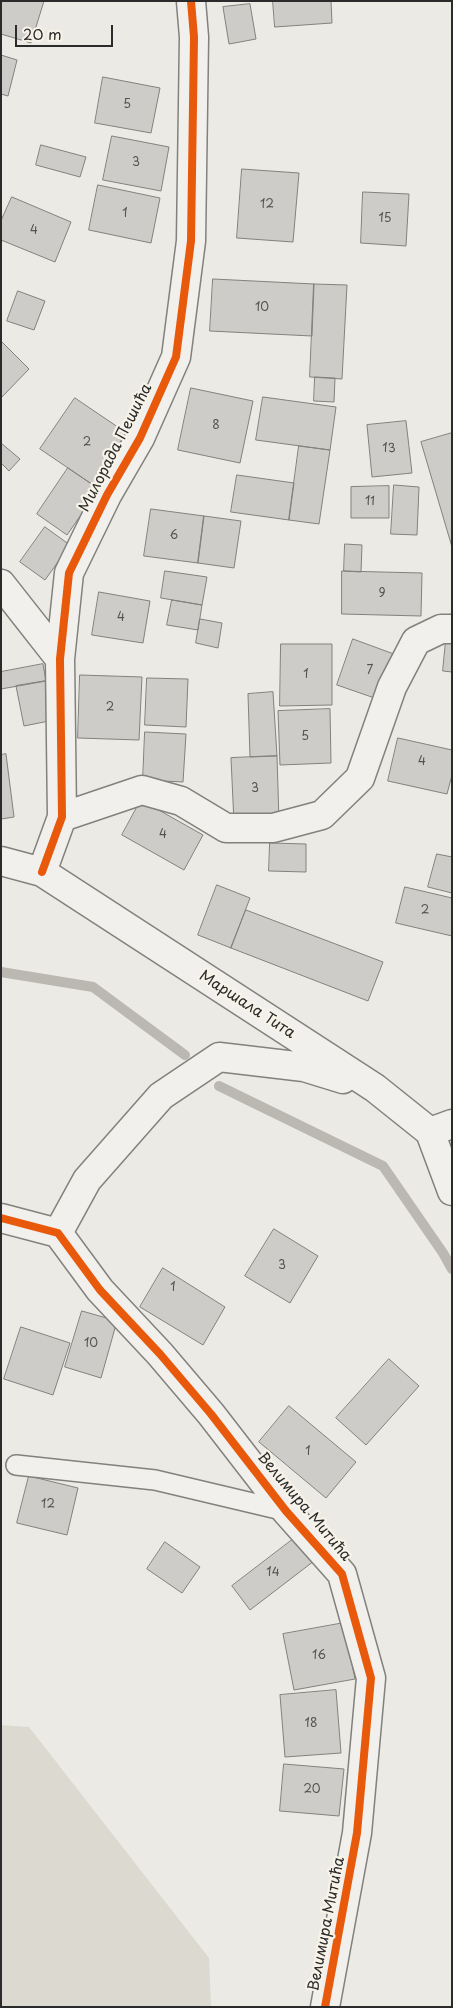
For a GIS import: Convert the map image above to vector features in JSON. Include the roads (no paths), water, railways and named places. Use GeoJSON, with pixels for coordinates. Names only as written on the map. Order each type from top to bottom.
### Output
{"type":"FeatureCollection","features":[{"type":"Feature","properties":{"kind":"street","name":"Милорада Пешића"},"geometry":{"type":"LineString","coordinates":[[42,872],[62,817],[60,659],[69,573],[107,495],[140,438],[176,357],[191,241],[194,38],[191,1]]}},
{"type":"Feature","properties":{"kind":"street"},"geometry":{"type":"LineString","coordinates":[[1,584],[60,659]]}},
{"type":"Feature","properties":{"kind":"street"},"geometry":{"type":"LineString","coordinates":[[62,817],[142,790],[181,801],[226,828],[273,828],[322,814],[360,778],[392,688],[416,641],[441,629],[452,629]]}},
{"type":"Feature","properties":{"kind":"street","name":"Маршала Тита"},"geometry":{"type":"LineString","coordinates":[[1,861],[42,872],[375,1088],[441,1128],[452,1191]]}},
{"type":"Feature","properties":{"kind":"street"},"geometry":{"type":"LineString","coordinates":[[1,1218],[58,1233],[87,1180],[160,1096],[219,1057],[304,1067],[375,1088]]}},
{"type":"Feature","properties":{"kind":"street","name":"Велимира Митића"},"geometry":{"type":"LineString","coordinates":[[58,1233],[100,1290],[160,1354],[211,1414],[286,1511],[342,1574],[371,1678],[358,1833],[325,2007]]}},
{"type":"Feature","properties":{"kind":"lane"},"geometry":{"type":"LineString","coordinates":[[16,1465],[155,1480],[286,1511]]}},
{"type":"Feature","properties":{"kind":"waterway"},"geometry":{"type":"LineString","coordinates":[[1,972],[93,987],[185,1055]]}},
{"type":"Feature","properties":{"kind":"waterway"},"geometry":{"type":"LineString","coordinates":[[219,1086],[383,1166],[452,1269]]}}]}
